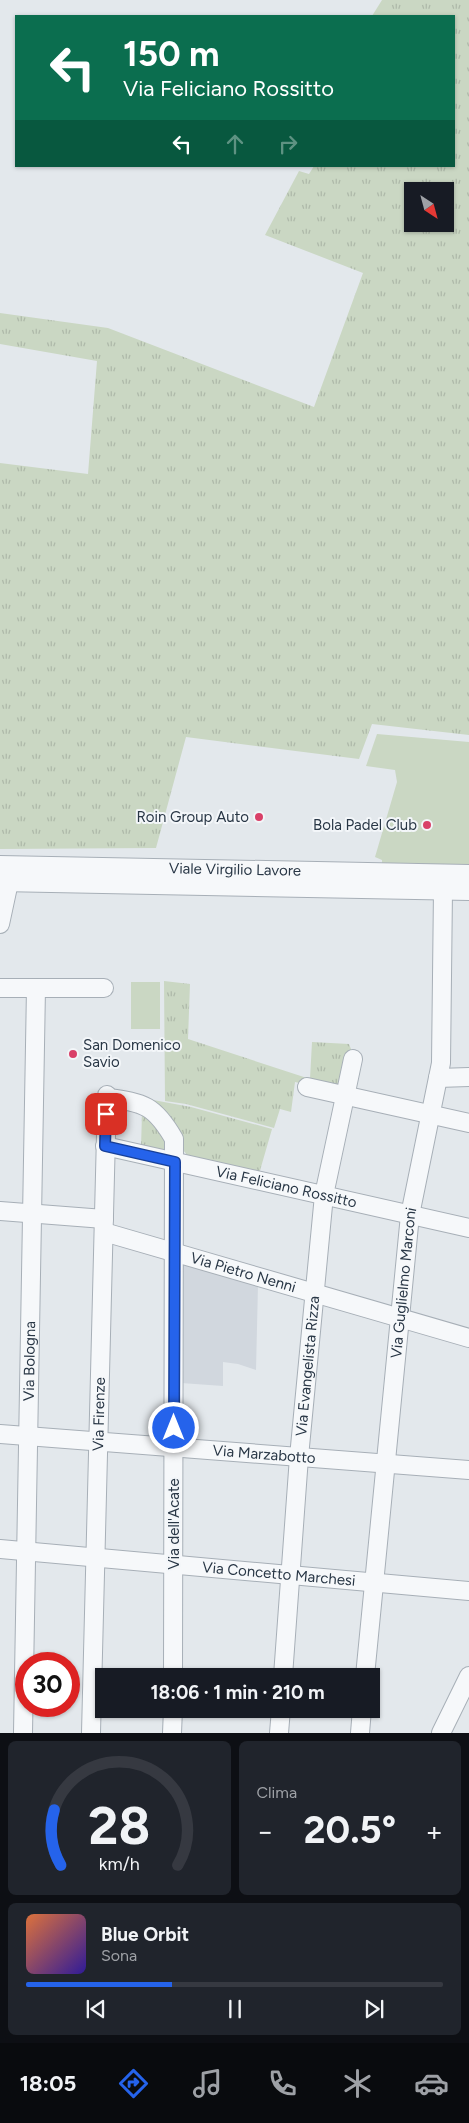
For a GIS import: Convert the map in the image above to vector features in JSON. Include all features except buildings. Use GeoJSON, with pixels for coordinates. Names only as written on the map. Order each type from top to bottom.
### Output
{"type":"FeatureCollection","features":[{"type":"Feature","properties":{"kind":"street","name":"Viale Virgilio Lavore"},"geometry":{"type":"LineString","coordinates":[[0,865],[424,882],[469,874]]}},
{"type":"Feature","properties":{"kind":"street"},"geometry":{"type":"LineString","coordinates":[[0,924],[5,882],[424,882],[442,890],[469,891]]}},
{"type":"Feature","properties":{"kind":"street","name":"Via Guglielmo Marconi"},"geometry":{"type":"LineString","coordinates":[[366,1668],[410,1215],[429,1114],[441,1064],[442,890]]}},
{"type":"Feature","properties":{"kind":"street"},"geometry":{"type":"LineString","coordinates":[[0,988],[104,988]]}},
{"type":"Feature","properties":{"kind":"street","name":"Via Bologna"},"geometry":{"type":"LineString","coordinates":[[23,1733],[36,988]]}},
{"type":"Feature","properties":{"kind":"street","name":"Via Evangelista Rizza"},"geometry":{"type":"LineString","coordinates":[[284,1668],[299,1457],[313,1294],[324,1195],[353,1059]]}},
{"type":"Feature","properties":{"kind":"street"},"geometry":{"type":"LineString","coordinates":[[438,1078],[469,1077]]}},
{"type":"Feature","properties":{"kind":"street"},"geometry":{"type":"LineString","coordinates":[[307,1087],[469,1123]]}},
{"type":"Feature","properties":{"kind":"street","name":"Via Firenze"},"geometry":{"type":"LineString","coordinates":[[91,1733],[107,1097]]}},
{"type":"Feature","properties":{"kind":"street","name":"Via dell'Acate"},"geometry":{"type":"LineString","coordinates":[[107,1097],[131,1100],[147,1106],[163,1120],[174,1139],[173,1668]]}},
{"type":"Feature","properties":{"kind":"street","name":"Via Feliciano Rossitto"},"geometry":{"type":"LineString","coordinates":[[105,1146],[469,1228]]}},
{"type":"Feature","properties":{"kind":"street","name":"Via Pietro Nenni"},"geometry":{"type":"LineString","coordinates":[[0,1212],[32,1214],[104,1225],[175,1252],[313,1294],[469,1338]]}},
{"type":"Feature","properties":{"kind":"street","name":"Via Marzabotto"},"geometry":{"type":"LineString","coordinates":[[0,1434],[469,1470]]}},
{"type":"Feature","properties":{"kind":"street","name":"Via Concetto Marchesi"},"geometry":{"type":"LineString","coordinates":[[0,1549],[469,1591]]}},
{"type":"Feature","properties":{"kind":"street"},"geometry":{"type":"LineString","coordinates":[[441,1733],[468,1680]]}},
{"type":"Feature","properties":{"kind":"street"},"geometry":{"type":"LineString","coordinates":[[172,1718],[172,1733]]}},
{"type":"Feature","properties":{"kind":"street"},"geometry":{"type":"LineString","coordinates":[[279,1733],[280,1718]]}},
{"type":"Feature","properties":{"kind":"street"},"geometry":{"type":"LineString","coordinates":[[360,1733],[361,1718]]}},
{"type":"Feature","properties":{"kind":"shaded area"},"geometry":{"type":"Polygon","coordinates":[[[181,1261],[258,1285],[256,1370],[238,1364],[223,1362],[223,1386],[181,1383],[181,1261]]]}},
{"type":"Feature","properties":{"kind":"green space"},"geometry":{"type":"Polygon","coordinates":[[[382,0],[469,0],[469,735],[372,724],[359,759],[186,737],[156,848],[0,849],[0,463],[88,474],[97,361],[0,344],[0,313],[108,328],[314,407],[363,273],[265,235],[299,171],[309,174],[313,167],[455,167],[455,15],[373,15],[382,0]]]}},
{"type":"Feature","properties":{"kind":"green space","name":"Bola Padel Club"},"geometry":{"type":"Polygon","coordinates":[[[377,734],[469,742],[469,865],[382,864],[382,860],[375,857],[397,782],[395,770],[366,766],[377,734]]]}},
{"type":"Feature","properties":{"kind":"green space"},"geometry":{"type":"Polygon","coordinates":[[[164,981],[190,984],[188,1039],[310,1079],[312,1042],[349,1044],[353,1054],[343,1093],[295,1082],[291,1112],[280,1109],[274,1128],[186,1104],[165,1101],[164,981]]]}},
{"type":"Feature","properties":{"kind":"green space"},"geometry":{"type":"Polygon","coordinates":[[[131,982],[160,982],[160,1029],[131,1029],[131,982]]]}},
{"type":"Feature","properties":{"kind":"green space"},"geometry":{"type":"Polygon","coordinates":[[[137,1097],[191,1107],[272,1129],[259,1174],[189,1157],[137,1097]]]}},
{"type":"Feature","properties":{"kind":"green space"},"geometry":{"type":"Polygon","coordinates":[[[142,1113],[162,1128],[170,1153],[141,1147],[142,1113]]]}},
{"type":"Feature","properties":{"kind":"place","name":"Roin Group Auto"},"geometry":{"type":"Point","coordinates":[259,817]}},
{"type":"Feature","properties":{"kind":"place","name":"Bola Padel Club"},"geometry":{"type":"Point","coordinates":[427,825]}},
{"type":"Feature","properties":{"kind":"place","name":"San Domenico Savio"},"geometry":{"type":"Point","coordinates":[73,1054]}},
{"type":"Feature","properties":{"kind":"route"},"geometry":{"type":"LineString","coordinates":[[106,1114],[105,1146],[175,1162],[174,1428]]}}]}
